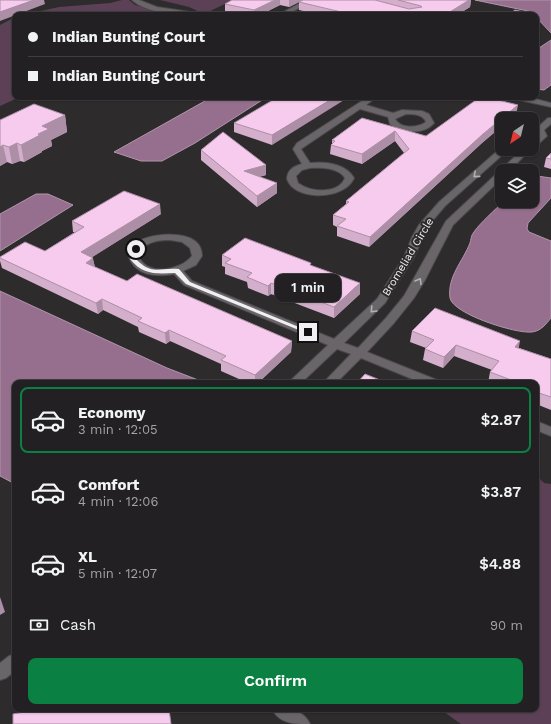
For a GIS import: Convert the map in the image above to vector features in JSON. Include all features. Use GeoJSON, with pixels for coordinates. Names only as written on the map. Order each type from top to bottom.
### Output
{"type":"FeatureCollection","features":[{"type":"Feature","properties":{"kind":"street"},"geometry":{"type":"LineString","coordinates":[[136,0],[140,3],[175,12]]}},
{"type":"Feature","properties":{"kind":"street"},"geometry":{"type":"LineString","coordinates":[[149,0],[185,9],[190,12]]}},
{"type":"Feature","properties":{"kind":"street"},"geometry":{"type":"LineString","coordinates":[[287,12],[311,0]]}},
{"type":"Feature","properties":{"kind":"street"},"geometry":{"type":"LineString","coordinates":[[308,166],[298,152],[297,148],[368,100]]}},
{"type":"Feature","properties":{"kind":"street"},"geometry":{"type":"LineString","coordinates":[[530,100],[551,105]]}},
{"type":"Feature","properties":{"kind":"street"},"geometry":{"type":"LineString","coordinates":[[359,106],[393,116]]}},
{"type":"Feature","properties":{"kind":"street"},"geometry":{"type":"LineString","coordinates":[[539,128],[551,120]]}},
{"type":"Feature","properties":{"kind":"street"},"geometry":{"type":"LineString","coordinates":[[539,130],[551,132]]}},
{"type":"Feature","properties":{"kind":"street"},"geometry":{"type":"LineString","coordinates":[[539,133],[543,136],[539,139]]}},
{"type":"Feature","properties":{"kind":"street","name":"Bromeliad Circle"},"geometry":{"type":"LineString","coordinates":[[297,380],[381,301],[409,257],[417,236],[432,216],[442,204],[497,156]]}},
{"type":"Feature","properties":{"kind":"street","name":"Bromeliad Circle"},"geometry":{"type":"LineString","coordinates":[[512,164],[520,156]]}},
{"type":"Feature","properties":{"kind":"street"},"geometry":{"type":"LineString","coordinates":[[328,165],[337,167],[349,175],[350,180],[348,185],[334,192],[324,193],[306,191],[298,188],[290,180],[291,175],[294,171],[308,166],[328,165]]}},
{"type":"Feature","properties":{"kind":"street","name":"Bromeliad Circle"},"geometry":{"type":"LineString","coordinates":[[331,380],[360,353],[408,299],[426,267],[443,231],[449,223],[495,180]]}},
{"type":"Feature","properties":{"kind":"street"},"geometry":{"type":"LineString","coordinates":[[170,237],[185,240],[195,247],[197,256],[191,265],[177,271],[158,272],[141,268],[133,259],[134,252],[139,246],[153,239],[170,237]]}},
{"type":"Feature","properties":{"kind":"street"},"geometry":{"type":"LineString","coordinates":[[177,271],[188,283],[208,292],[426,380]]}},
{"type":"Feature","properties":{"kind":"street"},"geometry":{"type":"LineString","coordinates":[[539,426],[551,432]]}},
{"type":"Feature","properties":{"kind":"street"},"geometry":{"type":"LineString","coordinates":[[0,673],[12,663]]}},
{"type":"Feature","properties":{"kind":"street"},"geometry":{"type":"LineString","coordinates":[[285,712],[300,724]]}},
{"type":"Feature","properties":{"kind":"shaded area"},"geometry":{"type":"Polygon","coordinates":[[[129,0],[135,5],[162,12],[36,12],[59,7],[129,0]]]}},
{"type":"Feature","properties":{"kind":"shaded area"},"geometry":{"type":"Polygon","coordinates":[[[160,0],[233,0],[208,12],[200,12],[189,7],[160,0]]]}},
{"type":"Feature","properties":{"kind":"shaded area"},"geometry":{"type":"Polygon","coordinates":[[[475,0],[551,0],[551,33],[539,20],[539,12],[475,0]]]}},
{"type":"Feature","properties":{"kind":"shaded area"},"geometry":{"type":"Polygon","coordinates":[[[12,19],[12,100],[13,100],[0,106],[0,25],[12,19]]]}},
{"type":"Feature","properties":{"kind":"shaded area"},"geometry":{"type":"Polygon","coordinates":[[[551,40],[551,85],[544,90],[539,89],[539,48],[551,40]]]}},
{"type":"Feature","properties":{"kind":"shaded area"},"geometry":{"type":"Polygon","coordinates":[[[207,100],[262,100],[195,143],[162,161],[141,161],[114,152],[207,100]]]}},
{"type":"Feature","properties":{"kind":"shaded area"},"geometry":{"type":"Polygon","coordinates":[[[539,176],[551,178],[551,198],[528,223],[527,229],[529,232],[551,241],[551,318],[538,330],[524,332],[486,322],[462,310],[454,304],[450,298],[451,283],[456,269],[467,250],[472,235],[497,208],[539,208],[539,176]]]}},
{"type":"Feature","properties":{"kind":"shaded area"},"geometry":{"type":"Polygon","coordinates":[[[36,194],[48,194],[73,205],[0,251],[0,214],[36,194]]]}},
{"type":"Feature","properties":{"kind":"shaded area"},"geometry":{"type":"Polygon","coordinates":[[[0,291],[167,368],[198,380],[12,380],[12,482],[0,476],[0,291]]]}},
{"type":"Feature","properties":{"kind":"shaded area"},"geometry":{"type":"Polygon","coordinates":[[[539,478],[544,483],[551,484],[551,724],[461,724],[444,712],[539,712],[539,478]]]}},
{"type":"Feature","properties":{"kind":"building"},"geometry":{"type":"Polygon","coordinates":[[[0,0],[34,0],[0,12],[0,0]]]}},
{"type":"Feature","properties":{"kind":"building"},"geometry":{"type":"Polygon","coordinates":[[[232,0],[275,0],[254,10],[225,4],[232,0]]]}},
{"type":"Feature","properties":{"kind":"building"},"geometry":{"type":"Polygon","coordinates":[[[303,0],[375,0],[409,9],[422,7],[398,0],[469,0],[450,12],[341,12],[299,2],[303,0]]]}},
{"type":"Feature","properties":{"kind":"building"},"geometry":{"type":"Polygon","coordinates":[[[515,10],[524,12],[512,12],[515,10]]]}},
{"type":"Feature","properties":{"kind":"building"},"geometry":{"type":"Polygon","coordinates":[[[273,100],[330,100],[272,135],[234,123],[273,100]]]}},
{"type":"Feature","properties":{"kind":"building"},"geometry":{"type":"Polygon","coordinates":[[[476,100],[498,100],[518,105],[510,112],[495,112],[495,124],[370,237],[337,226],[346,219],[333,215],[349,202],[346,201],[409,149],[395,131],[362,154],[331,145],[335,141],[332,140],[362,118],[426,136],[476,100]]]}},
{"type":"Feature","properties":{"kind":"building"},"geometry":{"type":"Polygon","coordinates":[[[34,104],[65,115],[42,126],[49,129],[21,145],[17,143],[9,147],[3,145],[0,147],[0,120],[34,104]]]}},
{"type":"Feature","properties":{"kind":"building"},"geometry":{"type":"Polygon","coordinates":[[[223,132],[266,165],[244,171],[277,183],[257,196],[201,150],[223,132]]]}},
{"type":"Feature","properties":{"kind":"building"},"geometry":{"type":"Polygon","coordinates":[[[551,153],[551,159],[546,158],[551,153]]]}},
{"type":"Feature","properties":{"kind":"building"},"geometry":{"type":"Polygon","coordinates":[[[124,191],[160,204],[81,252],[93,258],[86,263],[127,281],[137,274],[292,341],[255,375],[221,360],[226,356],[169,330],[165,333],[138,321],[142,318],[102,299],[96,303],[0,258],[25,242],[45,251],[84,227],[72,221],[124,191]]]}},
{"type":"Feature","properties":{"kind":"building"},"geometry":{"type":"Polygon","coordinates":[[[245,238],[311,263],[310,265],[360,283],[334,307],[271,283],[268,286],[247,277],[252,273],[225,263],[231,259],[222,255],[245,238]]]}},
{"type":"Feature","properties":{"kind":"building"},"geometry":{"type":"Polygon","coordinates":[[[435,308],[520,341],[515,347],[551,359],[551,397],[539,393],[539,380],[511,380],[490,372],[499,361],[456,345],[444,357],[425,349],[434,340],[412,331],[435,308]]]}},
{"type":"Feature","properties":{"kind":"building"},"geometry":{"type":"Polygon","coordinates":[[[365,374],[380,380],[360,380],[365,374]]]}},
{"type":"Feature","properties":{"kind":"building"},"geometry":{"type":"Polygon","coordinates":[[[25,712],[169,712],[171,724],[13,724],[13,714],[25,712]]]}},
{"type":"Feature","properties":{"kind":"route"},"geometry":{"type":"LineString","coordinates":[[136,249],[133,259],[134,262],[141,268],[151,272],[177,271],[188,283],[308,332]]}}]}
